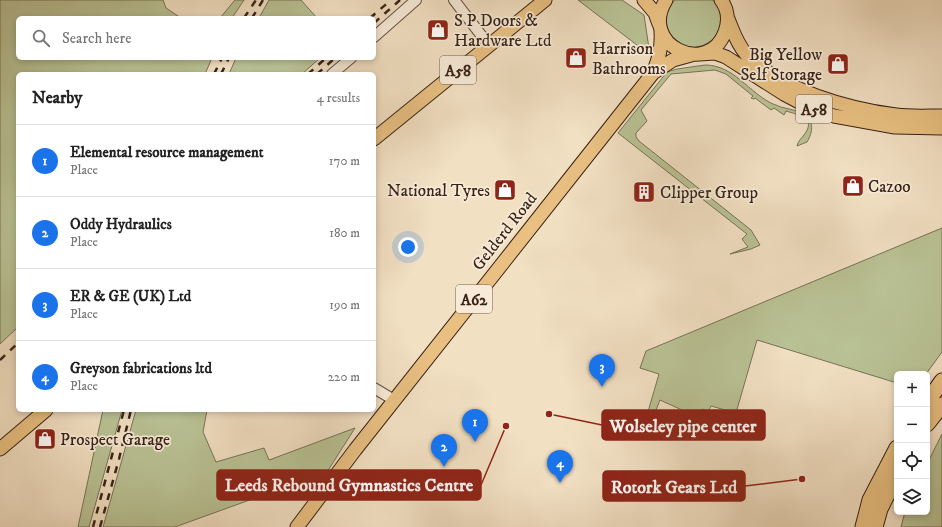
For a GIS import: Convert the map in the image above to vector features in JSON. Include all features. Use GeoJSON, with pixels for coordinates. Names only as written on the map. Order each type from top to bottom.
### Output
{"type":"FeatureCollection","features":[{"type":"Feature","properties":{"kind":"highway"},"geometry":{"type":"LineString","coordinates":[[930,398],[942,381]]}},
{"type":"Feature","properties":{"kind":"highway"},"geometry":{"type":"LineString","coordinates":[[930,420],[942,405]]}},
{"type":"Feature","properties":{"kind":"highway"},"geometry":{"type":"LineString","coordinates":[[863,527],[870,500],[894,454]]}},
{"type":"Feature","properties":{"kind":"highway"},"geometry":{"type":"LineString","coordinates":[[875,527],[880,509],[895,479]]}},
{"type":"Feature","properties":{"kind":"main road","name":"A58"},"geometry":{"type":"LineString","coordinates":[[376,137],[488,44],[544,0]]}},
{"type":"Feature","properties":{"kind":"main road","name":"A58"},"geometry":{"type":"LineString","coordinates":[[644,0],[655,13],[660,29],[669,44],[677,50],[696,54],[715,54],[726,57],[784,94],[807,106],[834,116],[895,127],[942,128]]}},
{"type":"Feature","properties":{"kind":"main road","name":"Gelderd Road"},"geometry":{"type":"LineString","coordinates":[[297,527],[394,400],[653,72],[660,56],[662,44],[659,17],[666,0]]}},
{"type":"Feature","properties":{"kind":"main road"},"geometry":{"type":"LineString","coordinates":[[696,54],[709,51],[717,45],[724,36],[725,7]]}},
{"type":"Feature","properties":{"kind":"main road"},"geometry":{"type":"LineString","coordinates":[[725,7],[741,46],[754,60],[790,84],[808,92],[862,109],[897,115],[942,116]]}},
{"type":"Feature","properties":{"kind":"main road","name":"Gelderd Road"},"geometry":{"type":"LineString","coordinates":[[653,72],[673,60],[696,54]]}},
{"type":"Feature","properties":{"kind":"main road"},"geometry":{"type":"LineString","coordinates":[[0,449],[44,412]]}},
{"type":"Feature","properties":{"kind":"street"},"geometry":{"type":"LineString","coordinates":[[376,35],[416,0]]}},
{"type":"Feature","properties":{"kind":"street"},"geometry":{"type":"LineString","coordinates":[[454,0],[488,44]]}},
{"type":"Feature","properties":{"kind":"street"},"geometry":{"type":"LineString","coordinates":[[334,72],[349,60]]}},
{"type":"Feature","properties":{"kind":"street"},"geometry":{"type":"LineString","coordinates":[[376,389],[394,400]]}},
{"type":"Feature","properties":{"kind":"green space"},"geometry":{"type":"Polygon","coordinates":[[[0,0],[163,0],[166,8],[178,16],[16,16],[16,60],[211,60],[206,72],[16,72],[16,329],[0,344],[0,0]]]}},
{"type":"Feature","properties":{"kind":"green space"},"geometry":{"type":"Polygon","coordinates":[[[235,0],[244,0],[233,16],[222,16],[235,0]]]}},
{"type":"Feature","properties":{"kind":"green space"},"geometry":{"type":"Polygon","coordinates":[[[269,0],[301,0],[315,16],[260,16],[269,0]]]}},
{"type":"Feature","properties":{"kind":"green space"},"geometry":{"type":"Polygon","coordinates":[[[578,0],[622,0],[644,15],[650,55],[578,0]]]}},
{"type":"Feature","properties":{"kind":"green space"},"geometry":{"type":"Polygon","coordinates":[[[675,0],[713,0],[721,14],[721,27],[715,37],[705,44],[694,48],[682,46],[672,39],[666,25],[666,15],[675,0]]]}},
{"type":"Feature","properties":{"kind":"green space"},"geometry":{"type":"Polygon","coordinates":[[[235,60],[318,60],[304,72],[230,72],[235,60]]]}},
{"type":"Feature","properties":{"kind":"green space"},"geometry":{"type":"Polygon","coordinates":[[[705,65],[715,66],[733,74],[764,99],[773,104],[805,114],[810,120],[812,127],[807,142],[797,146],[807,129],[808,125],[805,118],[786,111],[784,115],[774,108],[771,110],[755,98],[751,98],[753,96],[726,74],[715,70],[671,74],[641,110],[647,121],[636,133],[636,137],[639,141],[751,230],[760,245],[751,249],[730,254],[748,247],[742,239],[747,234],[618,133],[667,72],[705,65]]]}},
{"type":"Feature","properties":{"kind":"green space"},"geometry":{"type":"Polygon","coordinates":[[[942,228],[942,352],[928,371],[894,371],[894,382],[757,340],[736,413],[711,406],[705,418],[703,417],[706,411],[704,409],[695,412],[693,415],[660,400],[650,425],[645,422],[659,374],[640,368],[646,351],[942,228]]]}},
{"type":"Feature","properties":{"kind":"green space"},"geometry":{"type":"Polygon","coordinates":[[[103,412],[121,412],[89,527],[78,527],[103,412]]]}},
{"type":"Feature","properties":{"kind":"green space"},"geometry":{"type":"Polygon","coordinates":[[[135,412],[207,412],[203,432],[216,462],[264,448],[269,460],[355,428],[327,472],[175,527],[103,527],[135,412]]]}},
{"type":"Feature","properties":{"kind":"green space"},"geometry":{"type":"Polygon","coordinates":[[[942,434],[942,527],[901,527],[904,515],[930,515],[930,458],[942,434]]]}},
{"type":"Feature","properties":{"kind":"railway"},"geometry":{"type":"LineString","coordinates":[[245,16],[256,0]]}},
{"type":"Feature","properties":{"kind":"railway"},"geometry":{"type":"LineString","coordinates":[[253,16],[263,0]]}},
{"type":"Feature","properties":{"kind":"railway"},"geometry":{"type":"LineString","coordinates":[[372,16],[391,0]]}},
{"type":"Feature","properties":{"kind":"railway"},"geometry":{"type":"LineString","coordinates":[[376,21],[400,0]]}},
{"type":"Feature","properties":{"kind":"railway"},"geometry":{"type":"LineString","coordinates":[[215,72],[221,60]]}},
{"type":"Feature","properties":{"kind":"railway"},"geometry":{"type":"LineString","coordinates":[[222,72],[228,60]]}},
{"type":"Feature","properties":{"kind":"railway"},"geometry":{"type":"LineString","coordinates":[[310,72],[324,60]]}},
{"type":"Feature","properties":{"kind":"railway"},"geometry":{"type":"LineString","coordinates":[[319,72],[333,60]]}},
{"type":"Feature","properties":{"kind":"railway"},"geometry":{"type":"LineString","coordinates":[[0,360],[16,345]]}},
{"type":"Feature","properties":{"kind":"railway"},"geometry":{"type":"LineString","coordinates":[[93,527],[123,412]]}},
{"type":"Feature","properties":{"kind":"railway"},"geometry":{"type":"LineString","coordinates":[[100,527],[131,412]]}},
{"type":"Feature","properties":{"kind":"place","name":"S P Doors & Hardware Ltd"},"geometry":{"type":"Point","coordinates":[438,30]}},
{"type":"Feature","properties":{"kind":"place","name":"Harrison Bathrooms"},"geometry":{"type":"Point","coordinates":[576,58]}},
{"type":"Feature","properties":{"kind":"place","name":"Big Yellow Self Storage"},"geometry":{"type":"Point","coordinates":[838,64]}},
{"type":"Feature","properties":{"kind":"place","name":"Cazoo"},"geometry":{"type":"Point","coordinates":[853,186]}},
{"type":"Feature","properties":{"kind":"place","name":"National Tyres"},"geometry":{"type":"Point","coordinates":[505,190]}},
{"type":"Feature","properties":{"kind":"place","name":"Clipper Group"},"geometry":{"type":"Point","coordinates":[644,192]}},
{"type":"Feature","properties":{"kind":"place","name":"ER & GE (UK) Ltd"},"geometry":{"type":"Point","coordinates":[602,387]}},
{"type":"Feature","properties":{"kind":"place","name":"Wolseley pipe center"},"geometry":{"type":"Point","coordinates":[549,414]}},
{"type":"Feature","properties":{"kind":"place","name":"Leeds Rebound Gymnastics Centre"},"geometry":{"type":"Point","coordinates":[506,426]}},
{"type":"Feature","properties":{"kind":"place","name":"Prospect Garage"},"geometry":{"type":"Point","coordinates":[45,439]}},
{"type":"Feature","properties":{"kind":"place","name":"Elemental resource management"},"geometry":{"type":"Point","coordinates":[475,442]}},
{"type":"Feature","properties":{"kind":"place","name":"Oddy Hydraulics"},"geometry":{"type":"Point","coordinates":[444,467]}},
{"type":"Feature","properties":{"kind":"place","name":"Rotork Gears Ltd"},"geometry":{"type":"Point","coordinates":[802,479]}},
{"type":"Feature","properties":{"kind":"place","name":"Greyson fabrications ltd"},"geometry":{"type":"Point","coordinates":[560,483]}}]}
